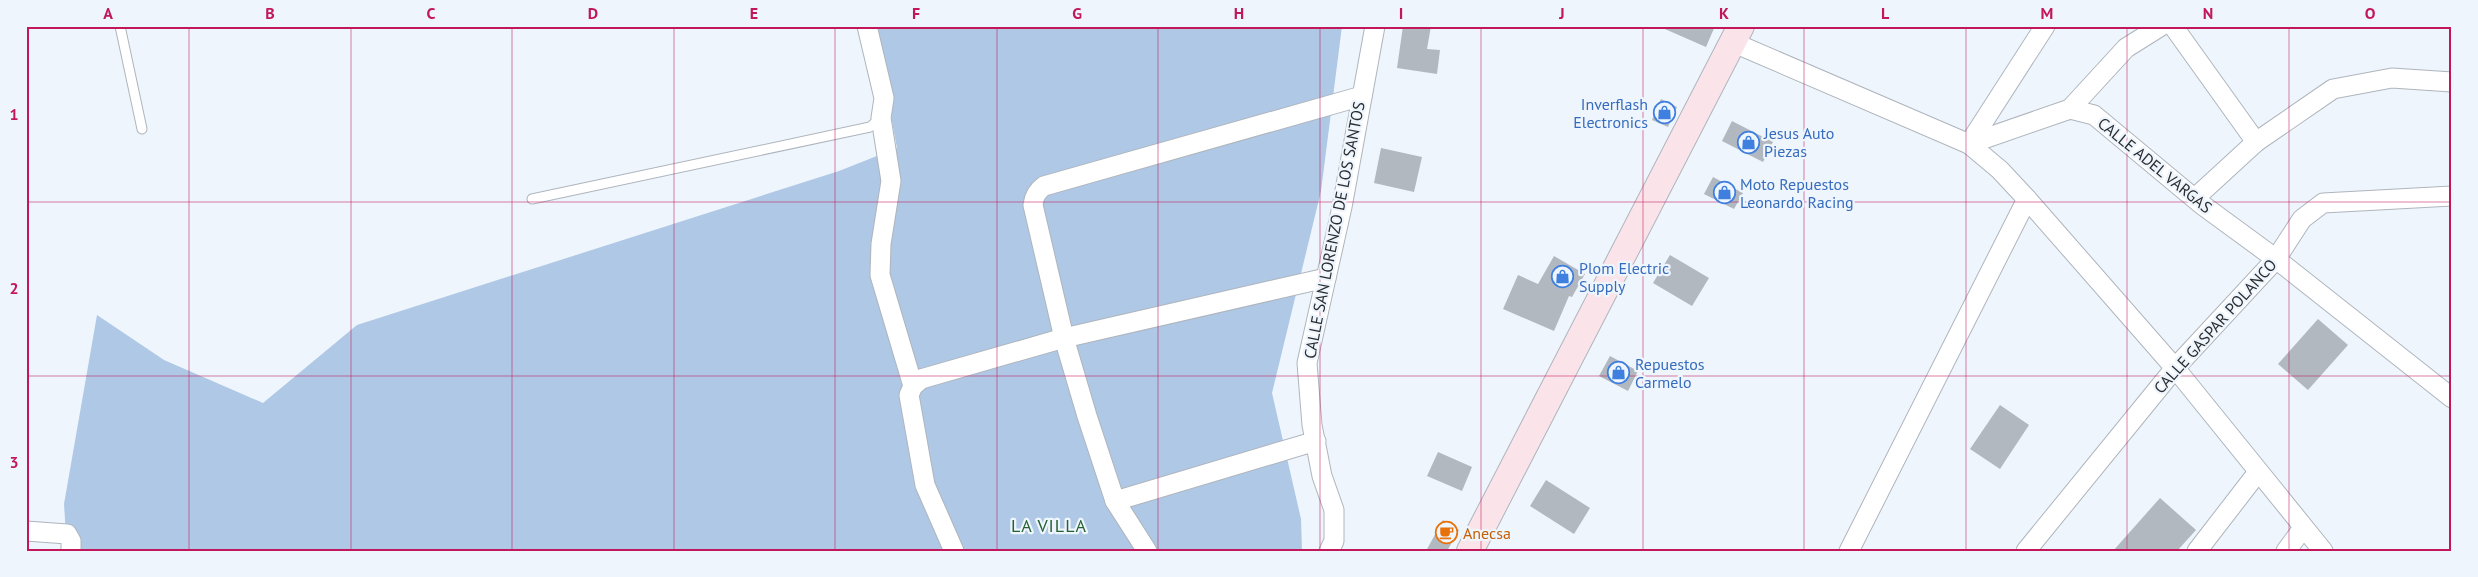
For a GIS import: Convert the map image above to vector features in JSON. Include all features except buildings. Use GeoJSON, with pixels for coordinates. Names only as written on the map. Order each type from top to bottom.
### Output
{"type":"FeatureCollection","features":[{"type":"Feature","properties":{"kind":"main road"},"geometry":{"type":"LineString","coordinates":[[1470,551],[1737,34]]}},
{"type":"Feature","properties":{"kind":"street"},"geometry":{"type":"LineString","coordinates":[[867,26],[884,98],[880,118],[891,181],[881,244],[880,275],[913,386]]}},
{"type":"Feature","properties":{"kind":"street","name":"CALLE SAN LORENZO DE LOS SANTOS"},"geometry":{"type":"LineString","coordinates":[[1328,551],[1334,541],[1334,510],[1322,476],[1306,363],[1342,207],[1375,26]]}},
{"type":"Feature","properties":{"kind":"street"},"geometry":{"type":"LineString","coordinates":[[1969,144],[2045,26]]}},
{"type":"Feature","properties":{"kind":"street"},"geometry":{"type":"LineString","coordinates":[[1969,144],[2070,109],[2126,48],[2161,26]]}},
{"type":"Feature","properties":{"kind":"street"},"geometry":{"type":"LineString","coordinates":[[2173,26],[2256,142]]}},
{"type":"Feature","properties":{"kind":"street"},"geometry":{"type":"LineString","coordinates":[[1737,34],[1969,144],[2000,170],[2175,368],[2323,551]]}},
{"type":"Feature","properties":{"kind":"street"},"geometry":{"type":"LineString","coordinates":[[2195,198],[2256,142],[2333,90],[2392,78],[2452,82]]}},
{"type":"Feature","properties":{"kind":"street"},"geometry":{"type":"LineString","coordinates":[[1147,551],[1115,501],[1064,338],[1033,205],[1038,191],[1044,186],[1362,96]]}},
{"type":"Feature","properties":{"kind":"street","name":"CALLE ADEL VARGAS"},"geometry":{"type":"LineString","coordinates":[[2070,109],[2094,115],[2195,198],[2276,259],[2452,398]]}},
{"type":"Feature","properties":{"kind":"street","name":"CALLE GASPAR POLANCO"},"geometry":{"type":"LineString","coordinates":[[2026,551],[2175,368],[2276,259],[2302,219],[2323,203],[2452,196]]}},
{"type":"Feature","properties":{"kind":"street"},"geometry":{"type":"LineString","coordinates":[[1849,551],[2027,200]]}},
{"type":"Feature","properties":{"kind":"street"},"geometry":{"type":"LineString","coordinates":[[954,551],[925,485],[910,395],[913,386],[921,379],[1064,338],[1326,278]]}},
{"type":"Feature","properties":{"kind":"street"},"geometry":{"type":"LineString","coordinates":[[1115,501],[1316,442]]}},
{"type":"Feature","properties":{"kind":"street"},"geometry":{"type":"LineString","coordinates":[[2197,551],[2258,472]]}},
{"type":"Feature","properties":{"kind":"street"},"geometry":{"type":"LineString","coordinates":[[2286,551],[2303,528]]}},
{"type":"Feature","properties":{"kind":"street"},"geometry":{"type":"LineString","coordinates":[[26,531],[67,534],[70,544]]}},
{"type":"Feature","properties":{"kind":"lane"},"geometry":{"type":"LineString","coordinates":[[120,26],[142,130]]}},
{"type":"Feature","properties":{"kind":"lane"},"geometry":{"type":"LineString","coordinates":[[532,199],[870,127],[880,118]]}},
{"type":"Feature","properties":{"kind":"shaded area"},"geometry":{"type":"Polygon","coordinates":[[[874,26],[1342,26],[1321,191],[1272,393],[1301,519],[1302,551],[67,551],[64,504],[97,315],[164,360],[263,403],[357,325],[839,171],[897,148],[874,26]]]}},
{"type":"Feature","properties":{"kind":"place","name":"Inverflash Electronics"},"geometry":{"type":"Point","coordinates":[1664,113]}},
{"type":"Feature","properties":{"kind":"place","name":"Jesus Auto Piezas"},"geometry":{"type":"Point","coordinates":[1748,142]}},
{"type":"Feature","properties":{"kind":"place","name":"Moto Repuestos Leonardo Racing"},"geometry":{"type":"Point","coordinates":[1724,193]}},
{"type":"Feature","properties":{"kind":"place","name":"Plom Electric Supply"},"geometry":{"type":"Point","coordinates":[1563,277]}},
{"type":"Feature","properties":{"kind":"place","name":"Repuestos Carmelo"},"geometry":{"type":"Point","coordinates":[1619,373]}},
{"type":"Feature","properties":{"kind":"place","name":"Anecsa"},"geometry":{"type":"Point","coordinates":[1447,533]}},
{"type":"Feature","properties":{"kind":"district","name":"LA VILLA"},"geometry":{"type":"Point","coordinates":[1049,526]}}]}
